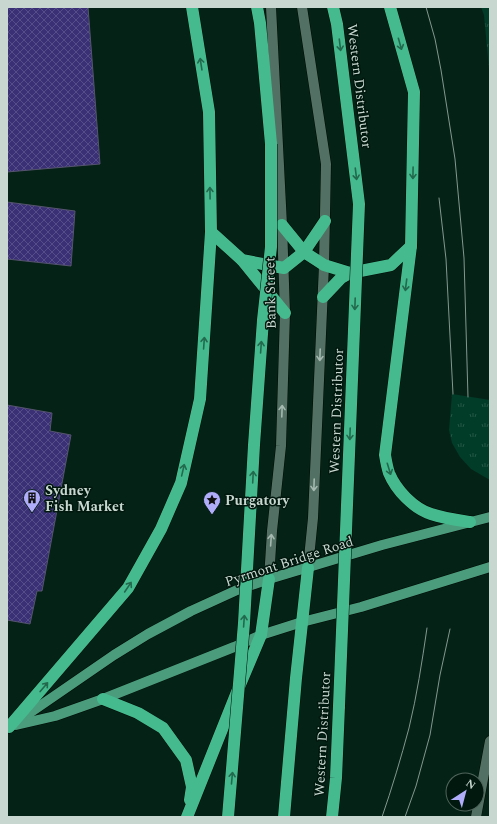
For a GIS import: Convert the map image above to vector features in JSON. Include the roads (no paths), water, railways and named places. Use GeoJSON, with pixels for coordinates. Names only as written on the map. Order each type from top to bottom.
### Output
{"type":"FeatureCollection","features":[{"type":"Feature","properties":{"kind":"highway"},"geometry":{"type":"LineString","coordinates":[[8,727],[128,588],[161,529],[180,483],[200,399],[211,232],[209,112],[192,7]]}},
{"type":"Feature","properties":{"kind":"highway"},"geometry":{"type":"LineString","coordinates":[[228,817],[244,623],[263,320],[271,247],[271,144],[260,23],[257,7]]}},
{"type":"Feature","properties":{"kind":"highway","name":"Western Distributor"},"geometry":{"type":"LineString","coordinates":[[332,817],[336,778],[360,204],[337,24],[333,7]]}},
{"type":"Feature","properties":{"kind":"highway"},"geometry":{"type":"LineString","coordinates":[[390,7],[414,92],[411,246],[385,455],[389,474],[399,491],[412,504],[429,513],[449,519],[470,522]]}},
{"type":"Feature","properties":{"kind":"highway"},"geometry":{"type":"LineString","coordinates":[[242,260],[284,268],[304,252],[325,221]]}},
{"type":"Feature","properties":{"kind":"highway"},"geometry":{"type":"LineString","coordinates":[[282,225],[304,252],[324,265],[350,273]]}},
{"type":"Feature","properties":{"kind":"highway"},"geometry":{"type":"LineString","coordinates":[[211,232],[242,260],[285,313]]}},
{"type":"Feature","properties":{"kind":"highway"},"geometry":{"type":"LineString","coordinates":[[323,297],[341,278],[350,273],[391,265],[411,246]]}},
{"type":"Feature","properties":{"kind":"highway"},"geometry":{"type":"LineString","coordinates":[[284,817],[295,686],[308,568]]}},
{"type":"Feature","properties":{"kind":"highway"},"geometry":{"type":"LineString","coordinates":[[187,817],[261,635],[269,579]]}},
{"type":"Feature","properties":{"kind":"highway"},"geometry":{"type":"LineString","coordinates":[[103,698],[138,713],[163,728],[186,760],[192,787],[187,817]]}},
{"type":"Feature","properties":{"kind":"main road","name":"Pyrmont Bridge Road"},"geometry":{"type":"LineString","coordinates":[[8,727],[114,655],[148,634],[191,611],[237,590],[382,545],[490,517]]}},
{"type":"Feature","properties":{"kind":"main road"},"geometry":{"type":"LineString","coordinates":[[8,727],[55,716],[234,647],[261,635],[302,622],[361,607],[490,567]]}},
{"type":"Feature","properties":{"kind":"street","name":"Bank Street"},"geometry":{"type":"LineString","coordinates":[[269,579],[272,531],[281,446],[285,313],[271,7]]}},
{"type":"Feature","properties":{"kind":"street"},"geometry":{"type":"LineString","coordinates":[[302,7],[326,164],[323,297],[314,504],[308,568]]}},
{"type":"Feature","properties":{"kind":"street"},"geometry":{"type":"LineString","coordinates":[[476,817],[490,742]]}},
{"type":"Feature","properties":{"kind":"tram line"},"geometry":{"type":"LineString","coordinates":[[426,7],[435,39],[441,70],[455,159],[464,258],[468,397]]}},
{"type":"Feature","properties":{"kind":"tram line"},"geometry":{"type":"LineString","coordinates":[[439,198],[446,259],[453,394]]}},
{"type":"Feature","properties":{"kind":"tram line"},"geometry":{"type":"LineString","coordinates":[[382,817],[409,728],[417,691],[427,628]]}},
{"type":"Feature","properties":{"kind":"tram line"},"geometry":{"type":"LineString","coordinates":[[405,817],[416,786],[430,735],[440,675],[450,629]]}},
{"type":"Feature","properties":{"kind":"place","name":"Sydney Fish Market"},"geometry":{"type":"Point","coordinates":[32,513]}},
{"type":"Feature","properties":{"kind":"place","name":"Purgatory"},"geometry":{"type":"Point","coordinates":[212,515]}}]}
